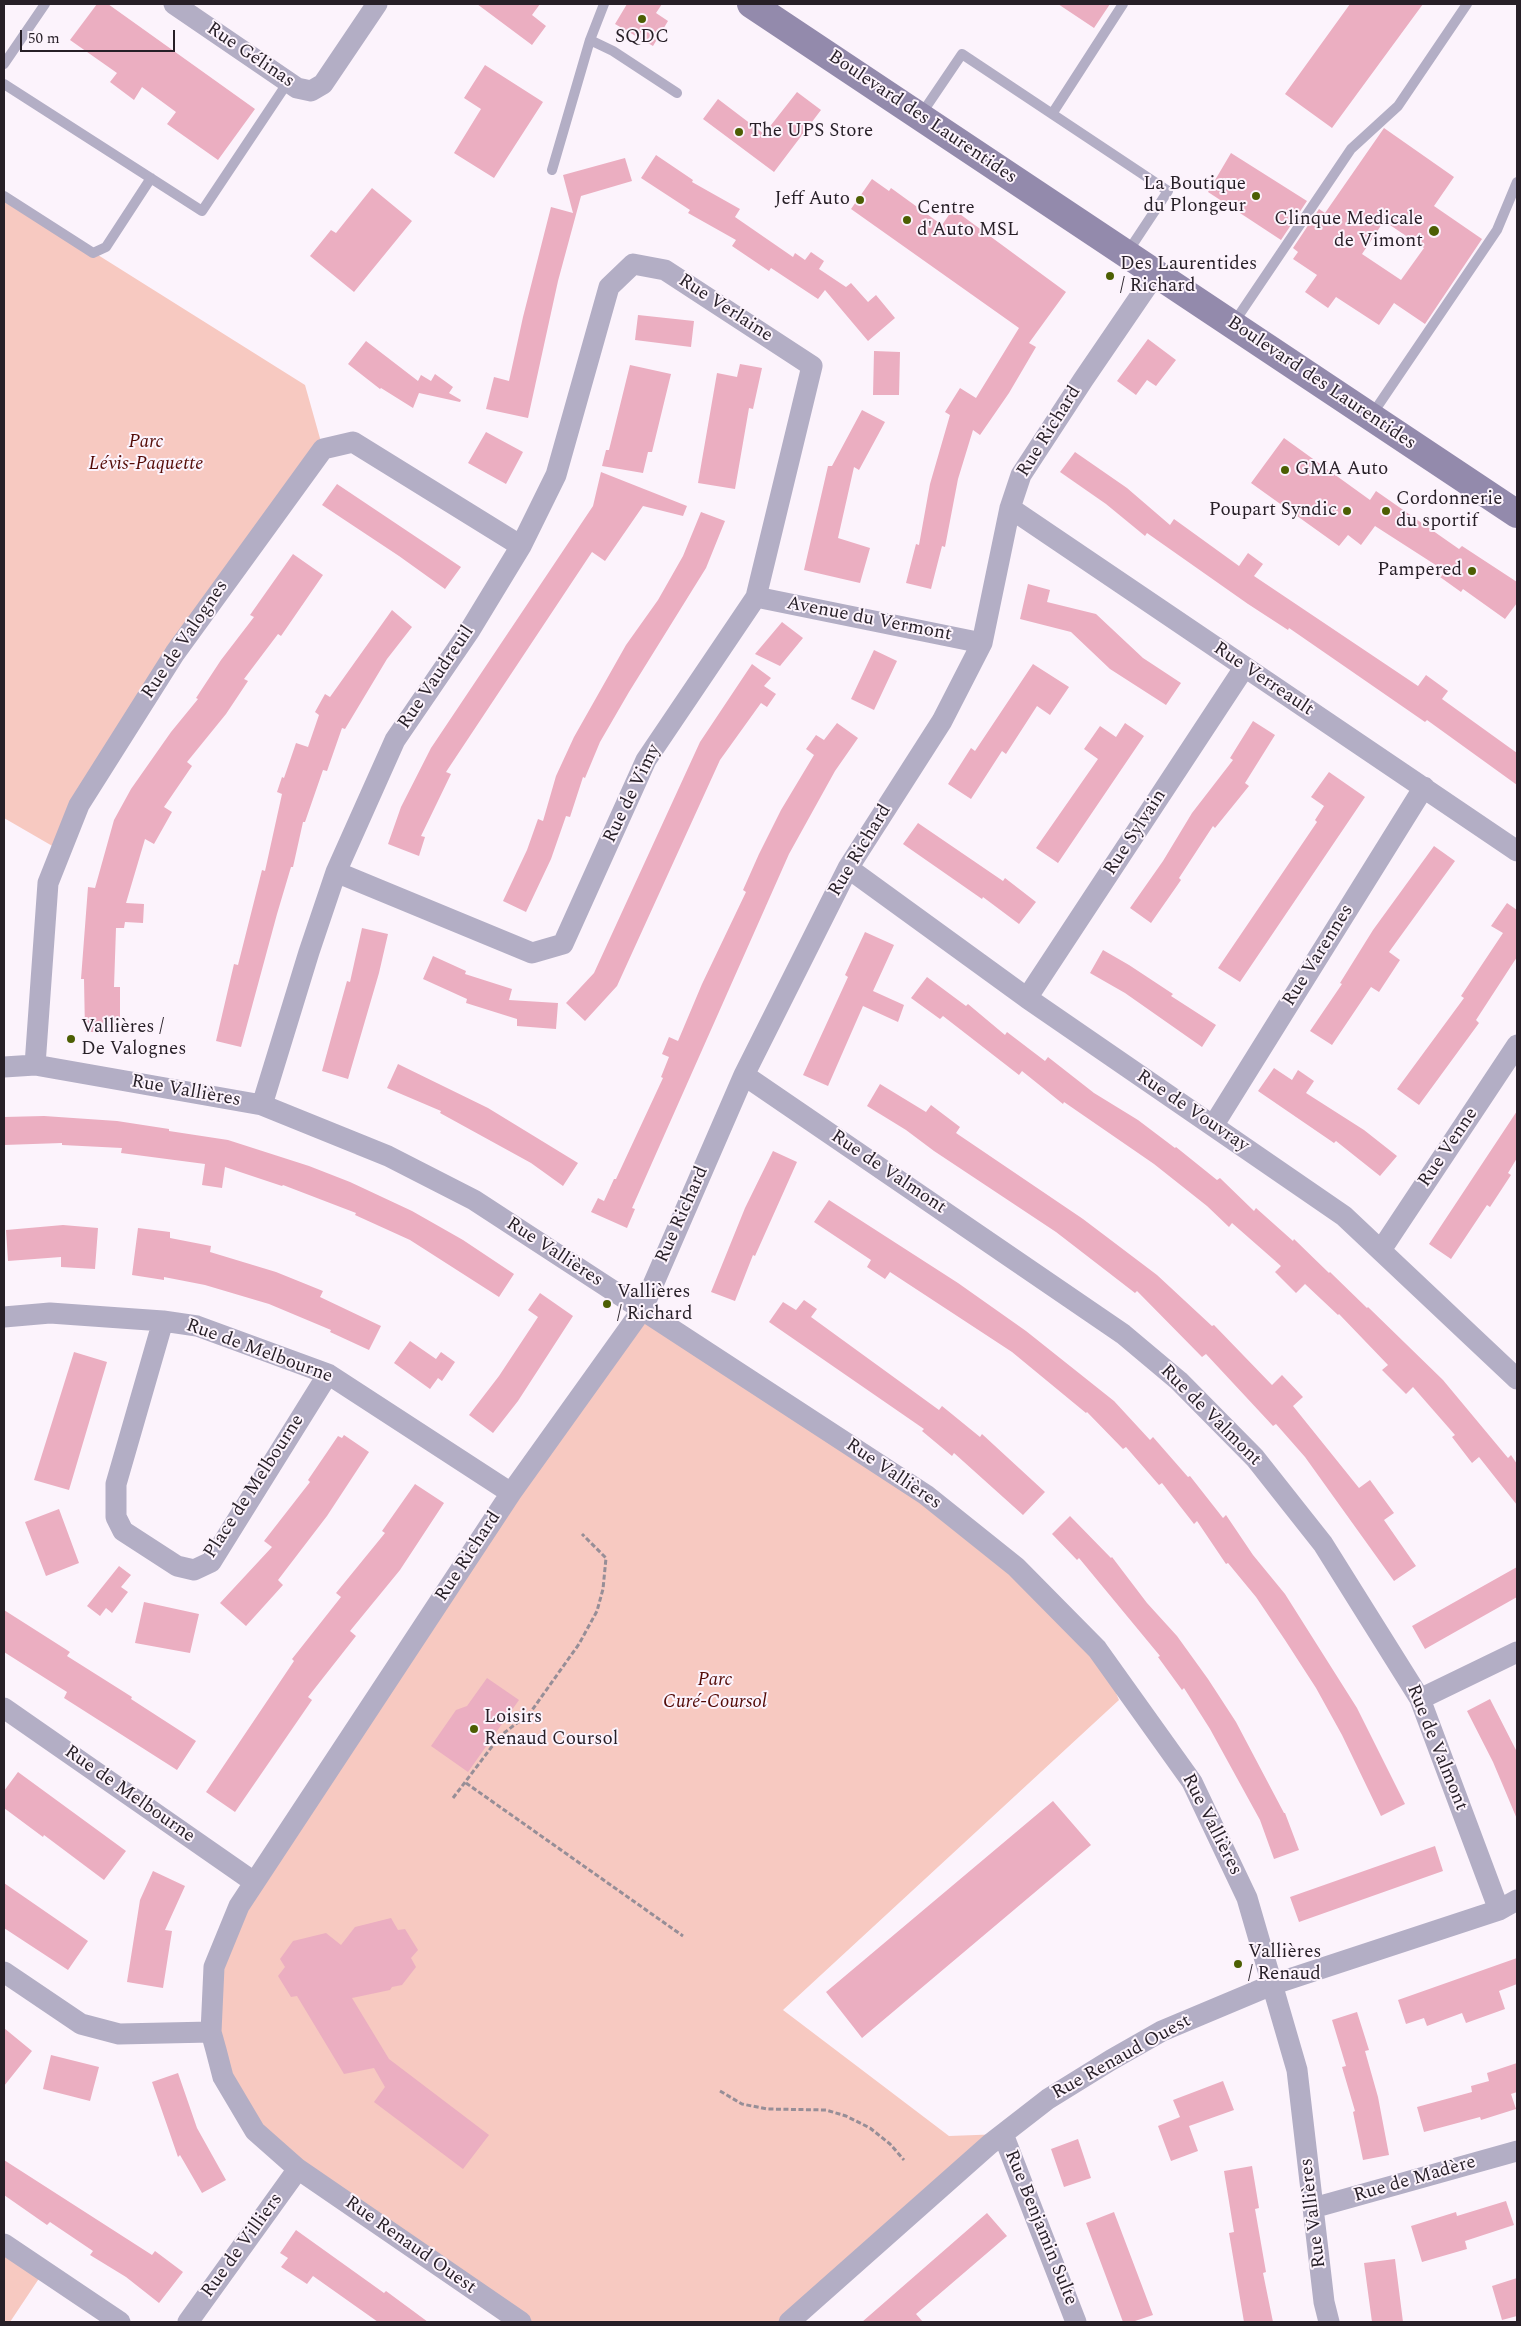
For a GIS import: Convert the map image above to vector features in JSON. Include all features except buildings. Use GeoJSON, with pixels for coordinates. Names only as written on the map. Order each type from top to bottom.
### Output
{"type":"FeatureCollection","features":[{"type":"Feature","properties":{"kind":"main road","name":"Boulevard des Laurentides"},"geometry":{"type":"LineString","coordinates":[[751,4],[1517,514]]}},
{"type":"Feature","properties":{"kind":"street","name":"Rue Gélinas"},"geometry":{"type":"LineString","coordinates":[[174,4],[304,91],[317,88],[377,4]]}},
{"type":"Feature","properties":{"kind":"street","name":"Rue Verlaine"},"geometry":{"type":"LineString","coordinates":[[633,264],[665,270],[812,366]]}},
{"type":"Feature","properties":{"kind":"street","name":"Rue Vaudreuil"},"geometry":{"type":"LineString","coordinates":[[262,1105],[309,952],[336,872],[395,740],[470,630],[521,546],[556,475],[609,287],[633,264]]}},
{"type":"Feature","properties":{"kind":"street","name":"Rue Richard"},"geometry":{"type":"LineString","coordinates":[[298,2169],[255,2131],[223,2077],[212,2032],[214,1967],[239,1906],[511,1493],[642,1310],[744,1075],[848,868],[942,721],[982,643],[1010,508],[1018,483],[1029,462],[1156,274]]}},
{"type":"Feature","properties":{"kind":"street","name":"Rue de Vimy"},"geometry":{"type":"LineString","coordinates":[[336,872],[532,953],[563,944],[646,760],[756,597],[812,366]]}},
{"type":"Feature","properties":{"kind":"street","name":"Rue de Valognes"},"geometry":{"type":"LineString","coordinates":[[35,1065],[48,883],[79,805],[175,653],[322,449],[353,442],[521,546]]}},
{"type":"Feature","properties":{"kind":"street","name":"Rue Verreault"},"geometry":{"type":"LineString","coordinates":[[1010,508],[1517,851]]}},
{"type":"Feature","properties":{"kind":"street","name":"Avenue du Vermont"},"geometry":{"type":"LineString","coordinates":[[756,597],[982,643]]}},
{"type":"Feature","properties":{"kind":"street","name":"Rue Sylvain"},"geometry":{"type":"LineString","coordinates":[[1027,998],[1244,668]]}},
{"type":"Feature","properties":{"kind":"street","name":"Rue Varennes"},"geometry":{"type":"LineString","coordinates":[[1213,1126],[1424,787]]}},
{"type":"Feature","properties":{"kind":"street","name":"Rue de Vouvray"},"geometry":{"type":"LineString","coordinates":[[848,868],[1027,998],[1344,1216],[1517,1379]]}},
{"type":"Feature","properties":{"kind":"street","name":"Rue Venne"},"geometry":{"type":"LineString","coordinates":[[1381,1250],[1517,1045]]}},
{"type":"Feature","properties":{"kind":"street","name":"Rue Vallières"},"geometry":{"type":"LineString","coordinates":[[4,1067],[35,1065],[262,1105],[388,1156],[474,1200],[926,1494],[1016,1567],[1097,1649],[1192,1782],[1247,1898],[1274,1984],[1297,2070],[1324,2302],[1329,2322]]}},
{"type":"Feature","properties":{"kind":"street","name":"Rue de Valmont"},"geometry":{"type":"LineString","coordinates":[[744,1075],[1123,1334],[1179,1381],[1255,1458],[1323,1544],[1420,1699],[1508,1905]]}},
{"type":"Feature","properties":{"kind":"street","name":"Rue de Melbourne"},"geometry":{"type":"LineString","coordinates":[[4,1317],[50,1313],[163,1320],[197,1326],[328,1374],[511,1493]]}},
{"type":"Feature","properties":{"kind":"street","name":"Place de Melbourne"},"geometry":{"type":"LineString","coordinates":[[163,1320],[116,1484],[116,1517],[123,1530],[176,1566],[194,1570],[211,1562],[328,1374]]}},
{"type":"Feature","properties":{"kind":"street"},"geometry":{"type":"LineString","coordinates":[[1420,1699],[1517,1652]]}},
{"type":"Feature","properties":{"kind":"street","name":"Rue de Melbourne"},"geometry":{"type":"LineString","coordinates":[[4,1708],[254,1882]]}},
{"type":"Feature","properties":{"kind":"street","name":"Rue Renaud Ouest"},"geometry":{"type":"LineString","coordinates":[[789,2322],[1003,2134],[1048,2098],[1162,2031],[1274,1984],[1508,1905]]}},
{"type":"Feature","properties":{"kind":"street"},"geometry":{"type":"LineString","coordinates":[[4,1972],[81,2024],[120,2034],[212,2032]]}},
{"type":"Feature","properties":{"kind":"street","name":"Rue Benjamin Sulte"},"geometry":{"type":"LineString","coordinates":[[1003,2134],[1076,2322]]}},
{"type":"Feature","properties":{"kind":"street","name":"Rue de Madère"},"geometry":{"type":"LineString","coordinates":[[1314,2208],[1517,2151]]}},
{"type":"Feature","properties":{"kind":"street","name":"Rue Renaud Ouest"},"geometry":{"type":"LineString","coordinates":[[298,2169],[521,2322]]}},
{"type":"Feature","properties":{"kind":"street","name":"Rue de Villiers"},"geometry":{"type":"LineString","coordinates":[[188,2322],[298,2169]]}},
{"type":"Feature","properties":{"kind":"street"},"geometry":{"type":"LineString","coordinates":[[4,2244],[120,2322]]}},
{"type":"Feature","properties":{"kind":"lane"},"geometry":{"type":"LineString","coordinates":[[4,64],[45,4]]}},
{"type":"Feature","properties":{"kind":"lane"},"geometry":{"type":"LineString","coordinates":[[552,170],[590,40],[604,4]]}},
{"type":"Feature","properties":{"kind":"lane"},"geometry":{"type":"LineString","coordinates":[[1052,114],[1123,4]]}},
{"type":"Feature","properties":{"kind":"lane"},"geometry":{"type":"LineString","coordinates":[[1233,325],[1351,149],[1395,110],[1467,4]]}},
{"type":"Feature","properties":{"kind":"lane"},"geometry":{"type":"LineString","coordinates":[[590,40],[613,51],[677,92]]}},
{"type":"Feature","properties":{"kind":"lane"},"geometry":{"type":"LineString","coordinates":[[919,116],[962,54],[1168,191],[1126,254]]}},
{"type":"Feature","properties":{"kind":"lane"},"geometry":{"type":"LineString","coordinates":[[4,84],[202,211],[288,82]]}},
{"type":"Feature","properties":{"kind":"lane"},"geometry":{"type":"LineString","coordinates":[[4,196],[93,253],[106,246],[151,178]]}},
{"type":"Feature","properties":{"kind":"lane"},"geometry":{"type":"LineString","coordinates":[[1370,417],[1497,230],[1517,182]]}},
{"type":"Feature","properties":{"kind":"path"},"geometry":{"type":"LineString","coordinates":[[453,1798],[500,1736],[530,1713],[579,1644],[597,1612],[603,1589],[606,1558],[582,1534]]}},
{"type":"Feature","properties":{"kind":"path"},"geometry":{"type":"LineString","coordinates":[[466,1783],[683,1936]]}},
{"type":"Feature","properties":{"kind":"path"},"geometry":{"type":"LineString","coordinates":[[720,2092],[742,2104],[767,2109],[826,2110],[846,2116],[870,2128],[890,2144],[904,2160]]}},
{"type":"Feature","properties":{"kind":"green space","name":"Parc Lévis-Paquette"},"geometry":{"type":"Polygon","coordinates":[[[4,196],[305,385],[323,449],[79,805],[61,851],[4,818],[4,196]]]}},
{"type":"Feature","properties":{"kind":"green space","name":"Parc Curé-Coursol"},"geometry":{"type":"Polygon","coordinates":[[[642,1310],[926,1495],[1097,1649],[1119,1700],[783,2010],[949,2136],[1003,2134],[789,2322],[521,2322],[298,2169],[223,2077],[214,1967],[239,1906],[642,1310]]]}},
{"type":"Feature","properties":{"kind":"green space"},"geometry":{"type":"Polygon","coordinates":[[[4,2244],[44,2271],[10,2322],[4,2322],[4,2244]]]}},
{"type":"Feature","properties":{"kind":"place","name":"SQDC"},"geometry":{"type":"Point","coordinates":[642,19]}},
{"type":"Feature","properties":{"kind":"place","name":"The UPS Store"},"geometry":{"type":"Point","coordinates":[739,132]}},
{"type":"Feature","properties":{"kind":"place","name":"La Boutique du Plongeur"},"geometry":{"type":"Point","coordinates":[1256,196]}},
{"type":"Feature","properties":{"kind":"place","name":"Jeff Auto"},"geometry":{"type":"Point","coordinates":[860,200]}},
{"type":"Feature","properties":{"kind":"place","name":"Centre d'Auto MSL"},"geometry":{"type":"Point","coordinates":[907,220]}},
{"type":"Feature","properties":{"kind":"place","name":"Clinque Medicale de Vimont"},"geometry":{"type":"Point","coordinates":[1434,231]}},
{"type":"Feature","properties":{"kind":"place","name":"Des Laurentides / Richard"},"geometry":{"type":"Point","coordinates":[1110,276]}},
{"type":"Feature","properties":{"kind":"place","name":"GMA Auto"},"geometry":{"type":"Point","coordinates":[1285,470]}},
{"type":"Feature","properties":{"kind":"place","name":"Poupart Syndic"},"geometry":{"type":"Point","coordinates":[1347,511]}},
{"type":"Feature","properties":{"kind":"place","name":"Cordonnerie du sportif"},"geometry":{"type":"Point","coordinates":[1386,511]}},
{"type":"Feature","properties":{"kind":"place","name":"Pampered"},"geometry":{"type":"Point","coordinates":[1472,571]}},
{"type":"Feature","properties":{"kind":"place","name":"Vallières / De Valognes"},"geometry":{"type":"Point","coordinates":[71,1039]}},
{"type":"Feature","properties":{"kind":"place","name":"Vallières / Richard"},"geometry":{"type":"Point","coordinates":[607,1304]}},
{"type":"Feature","properties":{"kind":"place","name":"Loisirs Renaud Coursol"},"geometry":{"type":"Point","coordinates":[474,1729]}},
{"type":"Feature","properties":{"kind":"place","name":"Vallières / Renaud"},"geometry":{"type":"Point","coordinates":[1238,1964]}}]}
